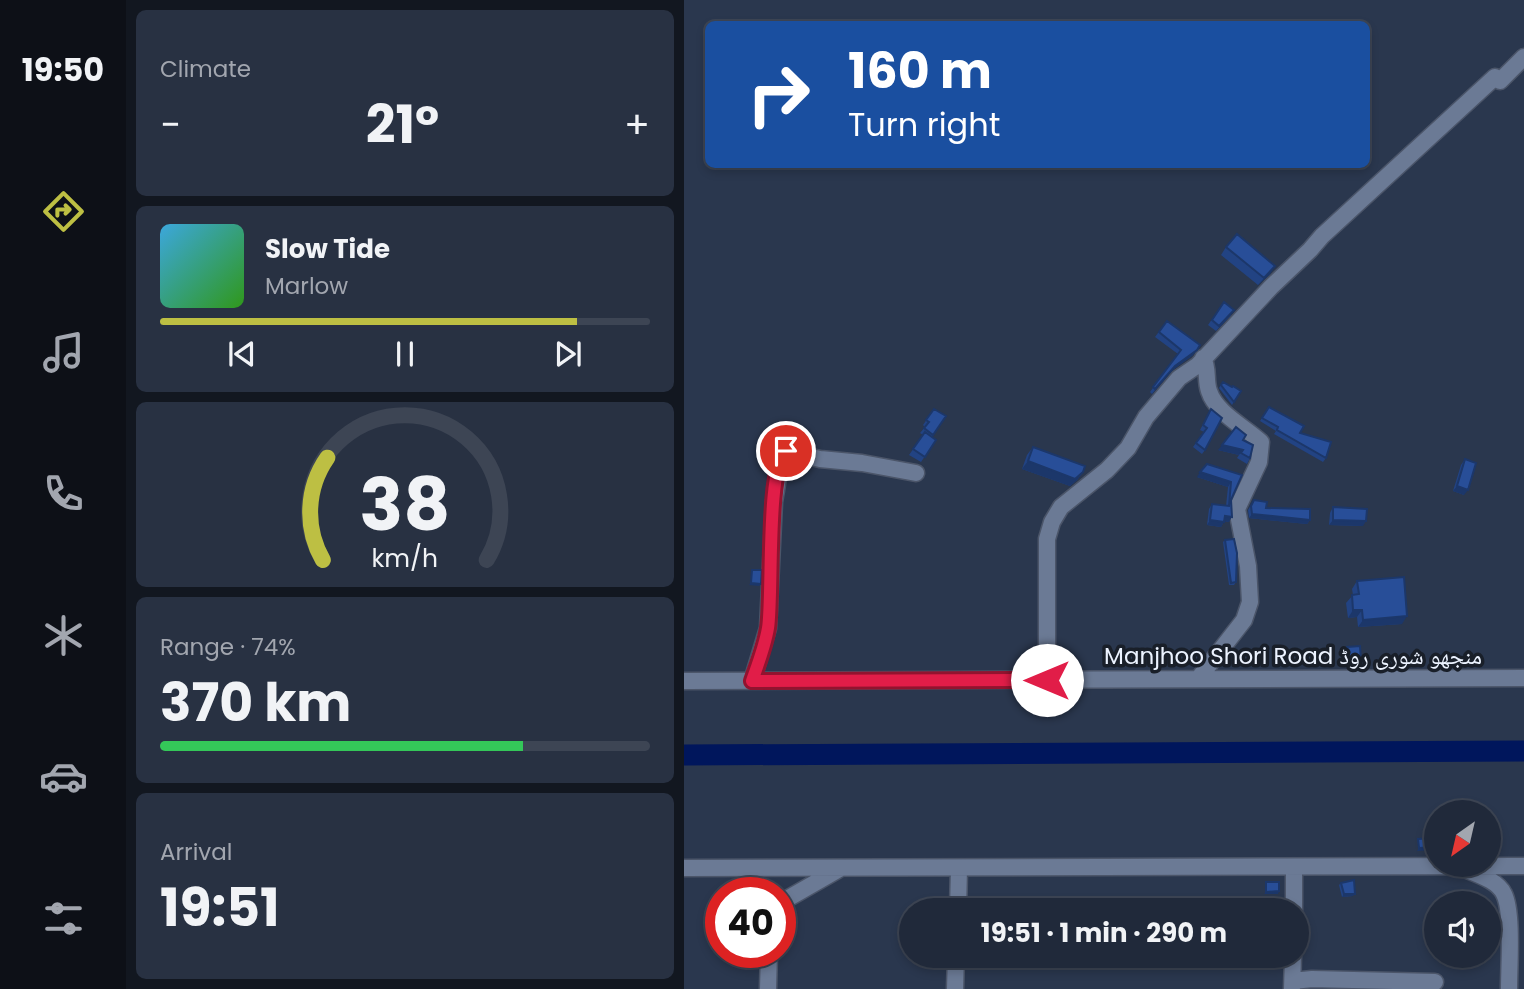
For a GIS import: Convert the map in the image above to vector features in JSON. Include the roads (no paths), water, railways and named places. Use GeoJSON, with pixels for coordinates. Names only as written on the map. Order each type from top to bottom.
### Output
{"type":"FeatureCollection","features":[{"type":"Feature","properties":{"kind":"street"},"geometry":{"type":"LineString","coordinates":[[1047,680],[1047,539],[1052,522],[1061,507],[1107,470],[1128,448],[1153,407],[1179,378],[1198,365],[1322,236],[1495,77],[1500,81],[1524,57]]}},
{"type":"Feature","properties":{"kind":"street"},"geometry":{"type":"LineString","coordinates":[[1198,679],[1244,620],[1250,602],[1249,566],[1237,509],[1259,462],[1261,442],[1217,406],[1209,391],[1203,358]]}},
{"type":"Feature","properties":{"kind":"street"},"geometry":{"type":"LineString","coordinates":[[752,681],[768,628],[774,502],[782,454],[786,451],[820,460],[862,463],[916,473]]}},
{"type":"Feature","properties":{"kind":"street","name":"Manjhoo Shori Road منجھو شوری روڈ"},"geometry":{"type":"LineString","coordinates":[[684,681],[1524,678]]}},
{"type":"Feature","properties":{"kind":"street"},"geometry":{"type":"LineString","coordinates":[[1501,866],[1524,866]]}},
{"type":"Feature","properties":{"kind":"street"},"geometry":{"type":"LineString","coordinates":[[684,867],[1424,867]]}},
{"type":"Feature","properties":{"kind":"street"},"geometry":{"type":"LineString","coordinates":[[796,893],[844,867]]}},
{"type":"Feature","properties":{"kind":"street"},"geometry":{"type":"LineString","coordinates":[[958,898],[959,868]]}},
{"type":"Feature","properties":{"kind":"street"},"geometry":{"type":"LineString","coordinates":[[1294,868],[1294,898]]}},
{"type":"Feature","properties":{"kind":"street"},"geometry":{"type":"LineString","coordinates":[[1485,877],[1504,892],[1508,912],[1509,989]]}},
{"type":"Feature","properties":{"kind":"street"},"geometry":{"type":"LineString","coordinates":[[768,989],[769,968]]}},
{"type":"Feature","properties":{"kind":"street"},"geometry":{"type":"LineString","coordinates":[[955,989],[956,968]]}},
{"type":"Feature","properties":{"kind":"street"},"geometry":{"type":"LineString","coordinates":[[1293,985],[1312,979],[1435,982]]}},
{"type":"Feature","properties":{"kind":"waterway"},"geometry":{"type":"LineString","coordinates":[[684,755],[1524,751]]}}]}
